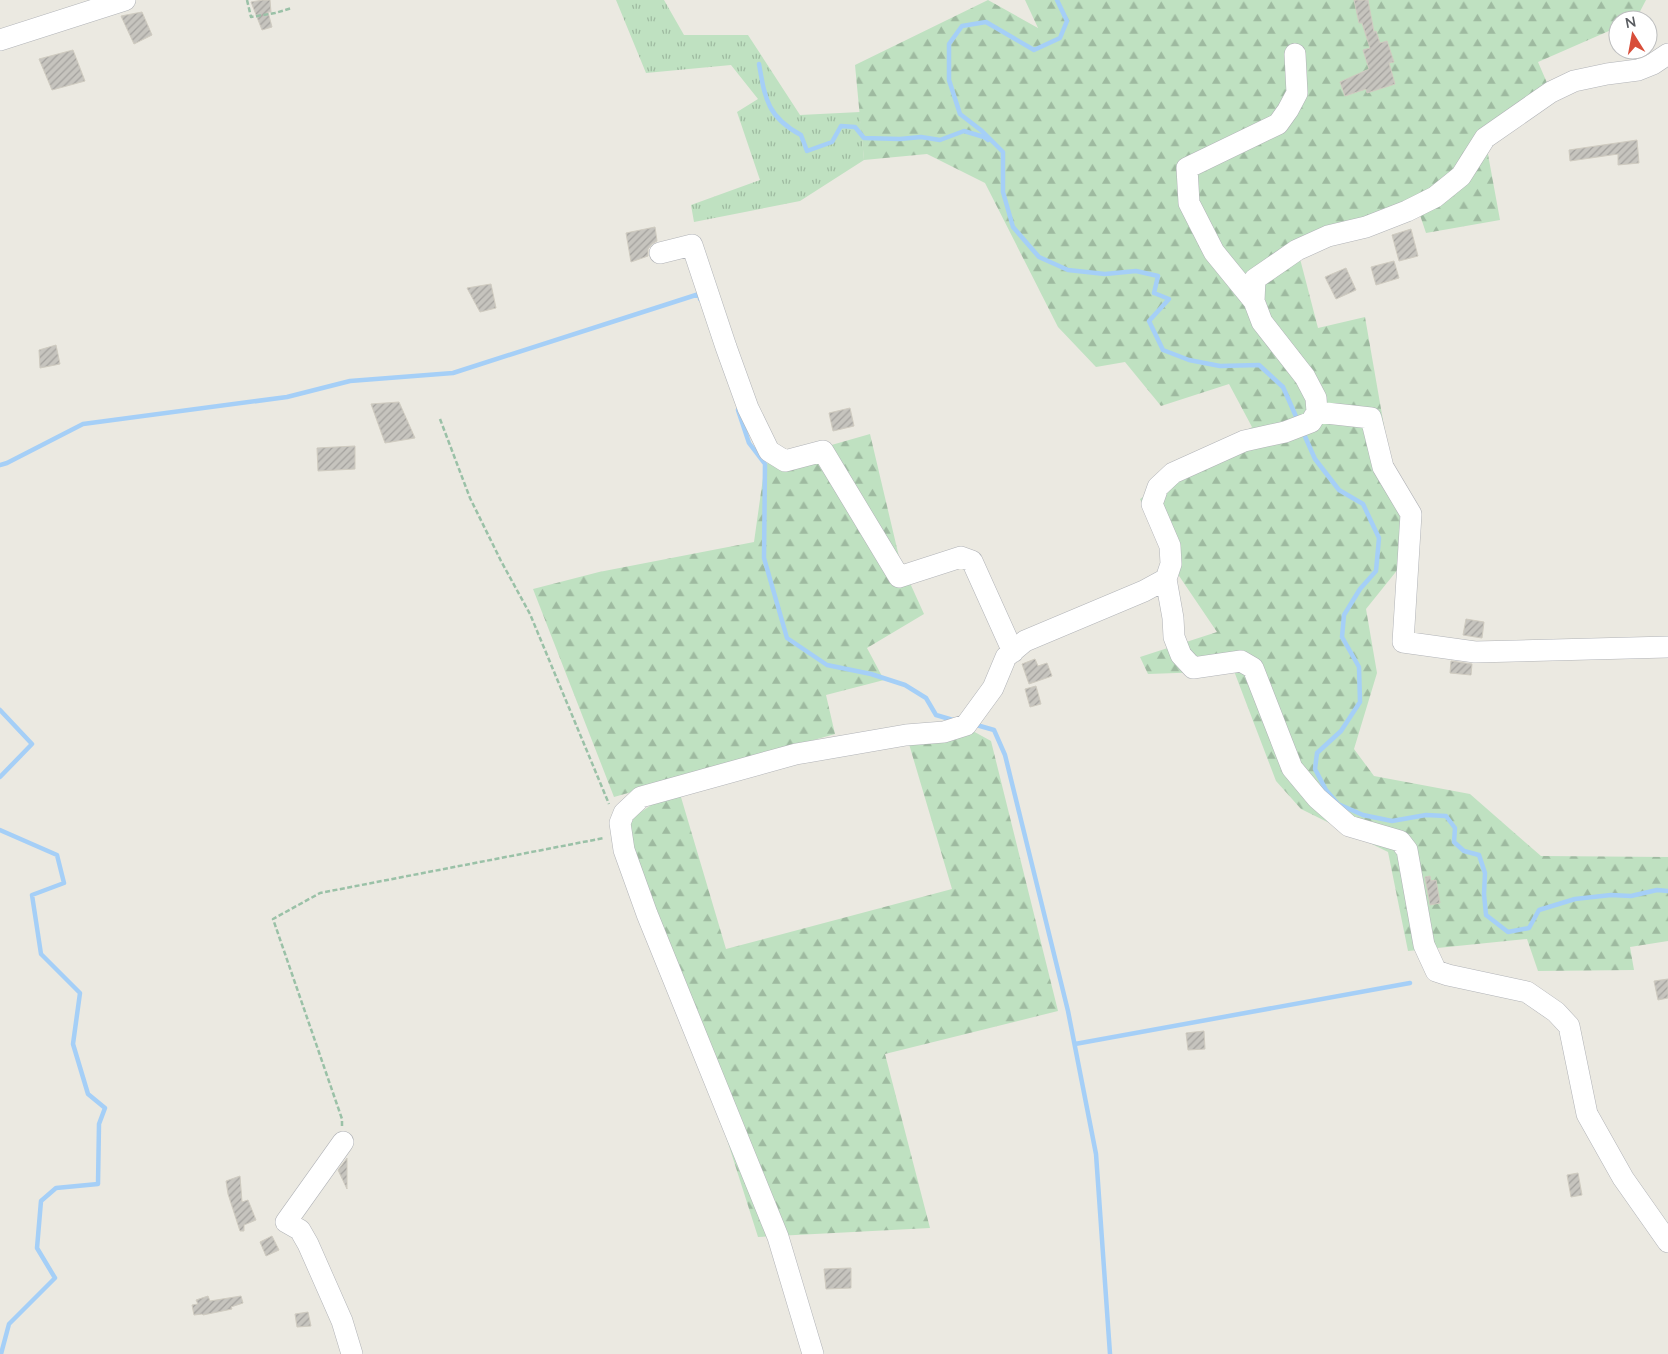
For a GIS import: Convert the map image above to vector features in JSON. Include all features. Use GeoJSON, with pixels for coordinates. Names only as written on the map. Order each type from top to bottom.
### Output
{"type":"FeatureCollection","features":[{"type":"Feature","properties":{"kind":"street"},"geometry":{"type":"LineString","coordinates":[[0,40],[125,0]]}},
{"type":"Feature","properties":{"kind":"street"},"geometry":{"type":"LineString","coordinates":[[1295,54],[1297,93],[1288,110],[1278,124],[1187,168],[1189,203],[1214,252],[1254,301],[1262,322],[1305,377],[1316,398],[1317,412],[1311,422],[1285,432],[1244,441],[1173,473],[1158,487],[1152,504],[1170,546],[1172,564],[1166,579],[1174,637],[1181,656],[1193,668],[1241,661],[1254,668],[1292,768],[1317,798],[1349,826],[1400,841],[1407,850],[1424,945],[1436,971],[1527,992],[1556,1012],[1569,1026],[1587,1114],[1623,1178],[1668,1242]]}},
{"type":"Feature","properties":{"kind":"street"},"geometry":{"type":"LineString","coordinates":[[1254,301],[1255,279],[1298,250],[1328,236],[1366,227],[1407,211],[1435,197],[1461,176],[1485,138],[1551,92],[1574,82],[1607,74],[1638,70],[1653,64],[1668,54]]}},
{"type":"Feature","properties":{"kind":"street"},"geometry":{"type":"LineString","coordinates":[[660,253],[692,244],[748,408],[770,451],[785,461],[823,451],[899,577],[961,558],[972,561],[1013,652]]}},
{"type":"Feature","properties":{"kind":"street"},"geometry":{"type":"LineString","coordinates":[[1317,412],[1371,418],[1383,467],[1411,514],[1403,642],[1475,652],[1668,647]]}},
{"type":"Feature","properties":{"kind":"street"},"geometry":{"type":"LineString","coordinates":[[813,1354],[778,1237],[647,914],[620,829],[624,813],[641,797],[796,754],[879,740],[944,732],[966,725],[993,688],[1006,657],[1025,641],[1144,591],[1166,579]]}},
{"type":"Feature","properties":{"kind":"street"},"geometry":{"type":"LineString","coordinates":[[343,1142],[286,1222],[300,1230],[308,1244],[342,1321],[352,1354]]}},
{"type":"Feature","properties":{"kind":"path"},"geometry":{"type":"LineString","coordinates":[[247,0],[251,18],[275,14],[292,8]]}},
{"type":"Feature","properties":{"kind":"path"},"geometry":{"type":"LineString","coordinates":[[343,1142],[342,1119],[273,918],[320,893],[620,829],[530,614],[470,498],[440,419]]}},
{"type":"Feature","properties":{"kind":"green space"},"geometry":{"type":"Polygon","coordinates":[[[616,0],[664,0],[684,35],[748,35],[800,115],[860,112],[864,160],[800,201],[694,222],[691,205],[760,180],[737,112],[758,99],[731,65],[646,73],[616,0]]]}},
{"type":"Feature","properties":{"kind":"green space"},"geometry":{"type":"Polygon","coordinates":[[[988,0],[1038,28],[1025,0],[1646,0],[1641,10],[1608,10],[1608,31],[1538,62],[1551,92],[1485,138],[1500,220],[1426,233],[1417,206],[1298,251],[1318,328],[1365,317],[1407,558],[1366,609],[1377,673],[1354,749],[1374,776],[1470,794],[1541,856],[1668,857],[1668,941],[1630,947],[1634,970],[1538,971],[1527,939],[1408,951],[1388,852],[1301,809],[1276,781],[1234,671],[1148,674],[1140,657],[1217,632],[1171,564],[1140,499],[1252,427],[1229,384],[1161,406],[1125,362],[1096,367],[1058,327],[985,183],[927,154],[864,160],[855,65],[988,0]]]}},
{"type":"Feature","properties":{"kind":"green space"},"geometry":{"type":"Polygon","coordinates":[[[870,434],[900,561],[924,614],[867,648],[884,680],[826,695],[835,734],[614,797],[533,589],[599,572],[754,542],[765,464],[870,434]]]}},
{"type":"Feature","properties":{"kind":"green space"},"geometry":{"type":"Polygon","coordinates":[[[971,730],[991,741],[1058,1011],[885,1054],[930,1228],[758,1237],[626,822],[678,787],[726,949],[952,889],[909,744],[971,730]]]}},
{"type":"Feature","properties":{"kind":"building"},"geometry":{"type":"Polygon","coordinates":[[[270,0],[271,12],[268,12],[272,27],[262,30],[251,2],[270,0]]]}},
{"type":"Feature","properties":{"kind":"building"},"geometry":{"type":"Polygon","coordinates":[[[1354,0],[1368,0],[1374,32],[1376,31],[1380,43],[1387,41],[1394,62],[1389,63],[1395,84],[1367,93],[1366,89],[1345,96],[1340,82],[1369,69],[1363,50],[1370,48],[1362,23],[1359,23],[1354,0]]]}},
{"type":"Feature","properties":{"kind":"building"},"geometry":{"type":"Polygon","coordinates":[[[142,12],[152,35],[134,44],[121,16],[142,12]]]}},
{"type":"Feature","properties":{"kind":"building"},"geometry":{"type":"Polygon","coordinates":[[[73,50],[85,81],[52,90],[39,59],[73,50]]]}},
{"type":"Feature","properties":{"kind":"building"},"geometry":{"type":"Polygon","coordinates":[[[1637,140],[1639,163],[1618,165],[1618,154],[1570,161],[1569,150],[1637,140]]]}},
{"type":"Feature","properties":{"kind":"building"},"geometry":{"type":"Polygon","coordinates":[[[655,227],[657,241],[648,249],[648,256],[631,262],[626,233],[655,227]]]}},
{"type":"Feature","properties":{"kind":"building"},"geometry":{"type":"Polygon","coordinates":[[[1411,229],[1418,256],[1399,261],[1392,235],[1411,229]]]}},
{"type":"Feature","properties":{"kind":"building"},"geometry":{"type":"Polygon","coordinates":[[[1394,261],[1399,278],[1376,285],[1371,267],[1394,261]]]}},
{"type":"Feature","properties":{"kind":"building"},"geometry":{"type":"Polygon","coordinates":[[[1346,268],[1356,290],[1336,299],[1325,277],[1346,268]]]}},
{"type":"Feature","properties":{"kind":"building"},"geometry":{"type":"Polygon","coordinates":[[[491,284],[496,308],[480,312],[467,288],[491,284]]]}},
{"type":"Feature","properties":{"kind":"building"},"geometry":{"type":"Polygon","coordinates":[[[56,345],[60,364],[40,368],[39,350],[56,345]]]}},
{"type":"Feature","properties":{"kind":"building"},"geometry":{"type":"Polygon","coordinates":[[[399,402],[415,438],[385,443],[371,404],[399,402]]]}},
{"type":"Feature","properties":{"kind":"building"},"geometry":{"type":"Polygon","coordinates":[[[850,408],[854,426],[833,431],[829,413],[850,408]]]}},
{"type":"Feature","properties":{"kind":"building"},"geometry":{"type":"Polygon","coordinates":[[[355,446],[355,469],[318,471],[317,448],[355,446]]]}},
{"type":"Feature","properties":{"kind":"building"},"geometry":{"type":"Polygon","coordinates":[[[1466,619],[1484,622],[1482,638],[1463,635],[1466,619]]]}},
{"type":"Feature","properties":{"kind":"building"},"geometry":{"type":"Polygon","coordinates":[[[1035,659],[1038,666],[1047,663],[1052,676],[1029,684],[1022,664],[1035,659]]]}},
{"type":"Feature","properties":{"kind":"building"},"geometry":{"type":"Polygon","coordinates":[[[1451,661],[1472,664],[1471,675],[1450,673],[1451,661]]]}},
{"type":"Feature","properties":{"kind":"building"},"geometry":{"type":"Polygon","coordinates":[[[1036,686],[1041,704],[1030,707],[1025,689],[1036,686]]]}},
{"type":"Feature","properties":{"kind":"building"},"geometry":{"type":"Polygon","coordinates":[[[1430,876],[1431,881],[1436,880],[1440,903],[1430,905],[1425,877],[1430,876]]]}},
{"type":"Feature","properties":{"kind":"building"},"geometry":{"type":"Polygon","coordinates":[[[1668,979],[1668,998],[1658,1000],[1654,981],[1668,979]]]}},
{"type":"Feature","properties":{"kind":"building"},"geometry":{"type":"Polygon","coordinates":[[[1204,1031],[1205,1049],[1188,1050],[1186,1033],[1204,1031]]]}},
{"type":"Feature","properties":{"kind":"building"},"geometry":{"type":"Polygon","coordinates":[[[347,1158],[347,1189],[338,1170],[347,1158]]]}},
{"type":"Feature","properties":{"kind":"building"},"geometry":{"type":"Polygon","coordinates":[[[1578,1173],[1582,1195],[1571,1197],[1567,1175],[1578,1173]]]}},
{"type":"Feature","properties":{"kind":"building"},"geometry":{"type":"Polygon","coordinates":[[[240,1176],[242,1202],[248,1200],[256,1220],[244,1225],[244,1231],[240,1231],[228,1194],[226,1181],[240,1176]]]}},
{"type":"Feature","properties":{"kind":"building"},"geometry":{"type":"Polygon","coordinates":[[[272,1236],[279,1250],[266,1256],[260,1242],[272,1236]]]}},
{"type":"Feature","properties":{"kind":"building"},"geometry":{"type":"Polygon","coordinates":[[[851,1268],[851,1288],[826,1289],[824,1269],[851,1268]]]}},
{"type":"Feature","properties":{"kind":"building"},"geometry":{"type":"Polygon","coordinates":[[[208,1296],[210,1301],[241,1296],[243,1303],[231,1307],[232,1309],[194,1315],[192,1305],[198,1304],[196,1300],[208,1296]]]}},
{"type":"Feature","properties":{"kind":"building"},"geometry":{"type":"Polygon","coordinates":[[[308,1312],[311,1326],[297,1327],[295,1314],[308,1312]]]}},
{"type":"Feature","properties":{"kind":"waterway"},"geometry":{"type":"LineString","coordinates":[[1057,0],[1067,21],[1060,38],[1034,50],[986,22],[962,26],[949,44],[949,80],[960,114],[982,131],[1003,152],[1003,192],[1013,227],[1039,257],[1068,270],[1105,274],[1136,271],[1158,276],[1154,293],[1169,299],[1149,321],[1163,350],[1189,360],[1220,366],[1259,365],[1283,387],[1298,421]]}},
{"type":"Feature","properties":{"kind":"waterway"},"geometry":{"type":"LineString","coordinates":[[759,64],[763,87],[774,114],[801,135],[807,151],[832,142],[841,126],[855,127],[864,138],[900,139],[921,137],[940,140],[964,131],[988,140]]}},
{"type":"Feature","properties":{"kind":"waterway"},"geometry":{"type":"LineString","coordinates":[[0,465],[83,424],[287,397],[350,381],[453,373],[699,294],[700,299]]}},
{"type":"Feature","properties":{"kind":"waterway"},"geometry":{"type":"LineString","coordinates":[[738,410],[749,443],[765,464],[764,558],[787,638],[827,665],[871,674],[905,685],[926,698],[936,715],[953,720]]}},
{"type":"Feature","properties":{"kind":"waterway"},"geometry":{"type":"LineString","coordinates":[[1303,432],[1315,459],[1339,490],[1363,504],[1379,538],[1376,571],[1360,589],[1344,615],[1342,637],[1359,667],[1360,702],[1341,731],[1317,753],[1315,769],[1326,790],[1338,804],[1363,815],[1392,821],[1426,815],[1446,816],[1455,828],[1454,842],[1464,851],[1479,855],[1485,873],[1486,915],[1508,932],[1529,928],[1539,910],[1575,899],[1611,895],[1631,896],[1657,890],[1668,891]]}},
{"type":"Feature","properties":{"kind":"waterway"},"geometry":{"type":"LineString","coordinates":[[0,710],[32,744],[0,777]]}},
{"type":"Feature","properties":{"kind":"waterway"},"geometry":{"type":"LineString","coordinates":[[973,724],[994,730],[1005,755],[1068,1011],[1096,1154],[1110,1354]]}},
{"type":"Feature","properties":{"kind":"waterway"},"geometry":{"type":"LineString","coordinates":[[0,830],[57,855],[64,883],[32,895],[41,954],[80,993],[73,1044],[88,1094],[105,1108],[99,1124],[98,1184],[56,1188],[41,1201],[37,1248],[55,1278],[9,1324],[1,1354]]}},
{"type":"Feature","properties":{"kind":"waterway"},"geometry":{"type":"LineString","coordinates":[[1075,1044],[1410,983]]}}]}
